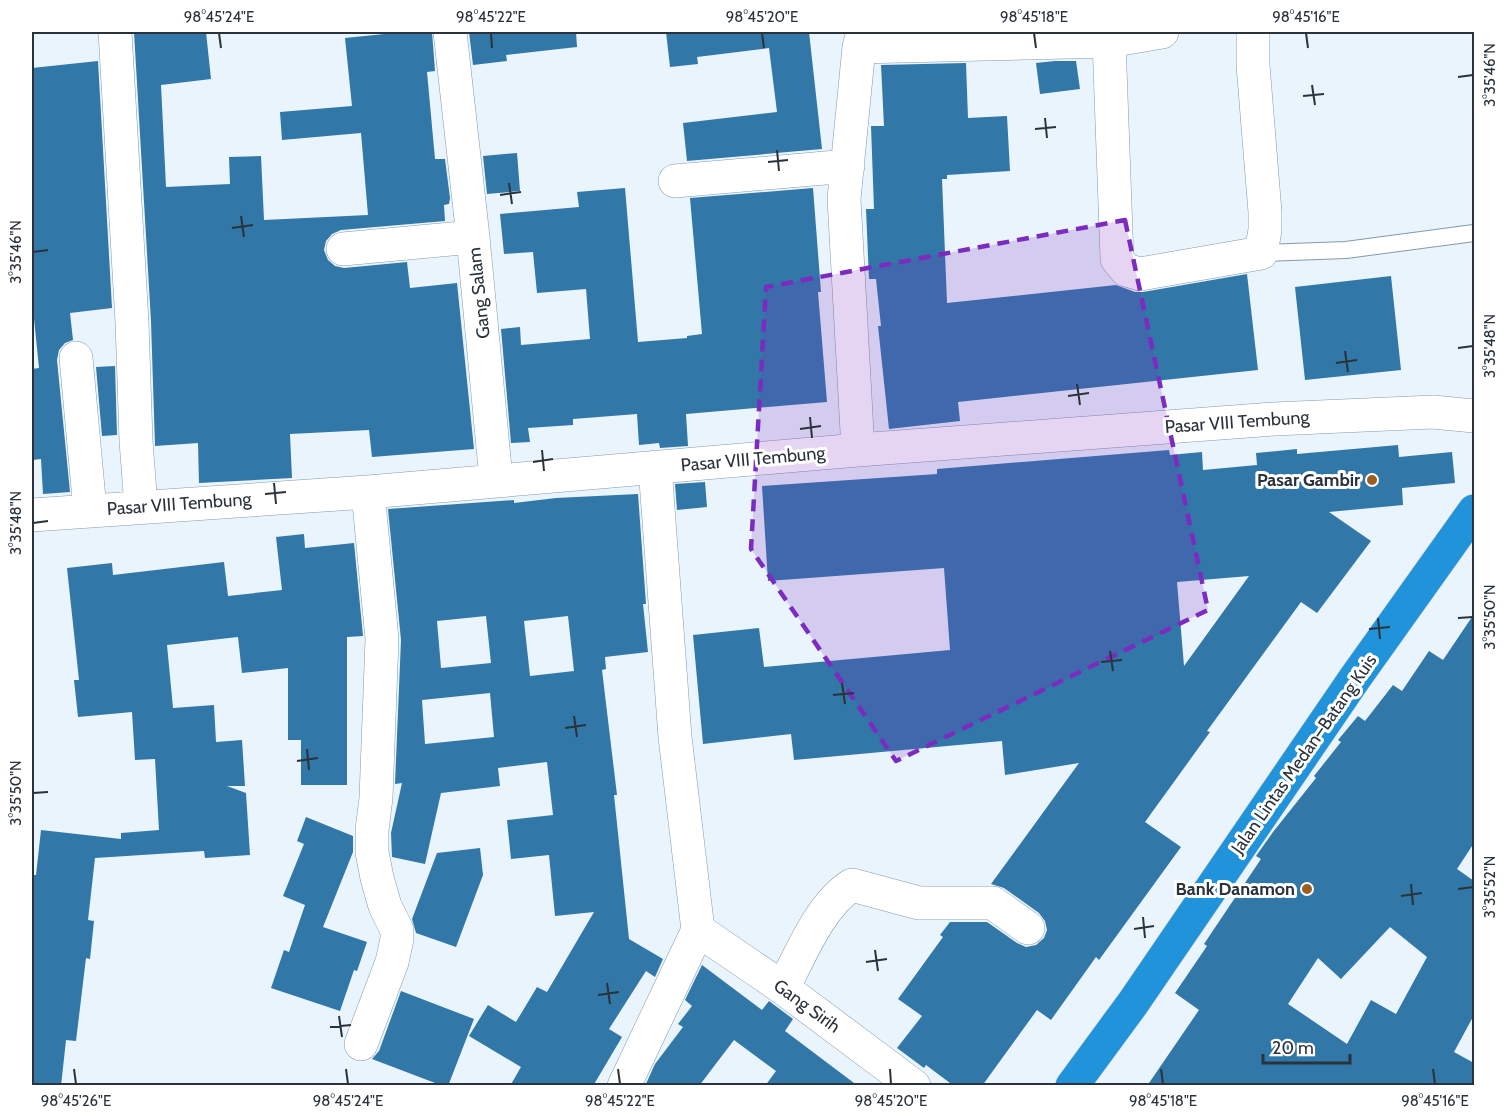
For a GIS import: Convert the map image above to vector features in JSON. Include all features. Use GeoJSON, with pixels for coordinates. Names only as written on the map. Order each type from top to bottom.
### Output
{"type":"FeatureCollection","features":[{"type":"Feature","properties":{"kind":"highway","name":"Jalan Lintas Medan–Batang Kuis"},"geometry":{"type":"LineString","coordinates":[[1072,1086],[1133,1003],[1355,678],[1472,518]]}},
{"type":"Feature","properties":{"kind":"street"},"geometry":{"type":"LineString","coordinates":[[115,32],[141,506]]}},
{"type":"Feature","properties":{"kind":"street"},"geometry":{"type":"LineString","coordinates":[[450,32],[473,237]]}},
{"type":"Feature","properties":{"kind":"street"},"geometry":{"type":"LineString","coordinates":[[858,450],[844,199],[861,39],[1108,41],[1162,32]]}},
{"type":"Feature","properties":{"kind":"street"},"geometry":{"type":"LineString","coordinates":[[1108,41],[1117,259],[1126,270],[1140,274],[1261,253],[1265,212],[1252,32]]}},
{"type":"Feature","properties":{"kind":"street"},"geometry":{"type":"LineString","coordinates":[[675,181],[848,166]]}},
{"type":"Feature","properties":{"kind":"street","name":"Gang Salam"},"geometry":{"type":"LineString","coordinates":[[343,249],[473,237],[496,479]]}},
{"type":"Feature","properties":{"kind":"street"},"geometry":{"type":"LineString","coordinates":[[76,358],[90,510]]}},
{"type":"Feature","properties":{"kind":"street","name":"Pasar VIII Tembung"},"geometry":{"type":"LineString","coordinates":[[32,515],[368,492],[496,479],[1274,419],[1433,412],[1474,416]]}},
{"type":"Feature","properties":{"kind":"street"},"geometry":{"type":"LineString","coordinates":[[624,1086],[698,930],[675,737],[655,467]]}},
{"type":"Feature","properties":{"kind":"street"},"geometry":{"type":"LineString","coordinates":[[361,1044],[392,962],[397,939],[397,930],[385,906],[372,852],[382,639],[368,492]]}},
{"type":"Feature","properties":{"kind":"street"},"geometry":{"type":"LineString","coordinates":[[783,987],[832,901],[852,885],[919,903],[993,903],[1028,928]]}},
{"type":"Feature","properties":{"kind":"street","name":"Gang Sirih"},"geometry":{"type":"LineString","coordinates":[[698,930],[783,987],[914,1086]]}},
{"type":"Feature","properties":{"kind":"lane"},"geometry":{"type":"LineString","coordinates":[[1261,253],[1346,250],[1474,233]]}},
{"type":"Feature","properties":{"kind":"highlighted area"},"geometry":{"type":"Polygon","coordinates":[[[1125,220],[1208,610],[896,761],[751,549],[766,287],[1125,220]]]}},
{"type":"Feature","properties":{"kind":"building"},"geometry":{"type":"Polygon","coordinates":[[[134,32],[206,32],[211,79],[161,85],[166,187],[230,184],[229,157],[261,156],[264,220],[368,215],[361,133],[282,140],[280,112],[352,106],[345,38],[404,32],[432,32],[435,71],[427,72],[435,159],[445,159],[450,198],[449,204],[444,205],[445,221],[341,230],[332,234],[326,241],[324,250],[328,260],[335,266],[344,268],[407,262],[410,288],[457,283],[474,449],[372,457],[369,430],[290,434],[292,478],[199,483],[198,443],[155,446],[151,321],[134,32]]]}},
{"type":"Feature","properties":{"kind":"building"},"geometry":{"type":"Polygon","coordinates":[[[469,32],[576,32],[577,47],[506,55],[507,61],[473,65],[469,32]]]}},
{"type":"Feature","properties":{"kind":"building"},"geometry":{"type":"Polygon","coordinates":[[[666,32],[809,32],[822,149],[687,161],[683,123],[777,112],[769,48],[697,57],[698,64],[670,67],[666,32]]]}},
{"type":"Feature","properties":{"kind":"building"},"geometry":{"type":"Polygon","coordinates":[[[98,61],[112,308],[70,313],[73,340],[65,343],[59,350],[57,360],[70,492],[43,494],[41,459],[32,460],[32,369],[39,368],[32,299],[32,68],[98,61]]]}},
{"type":"Feature","properties":{"kind":"building"},"geometry":{"type":"Polygon","coordinates":[[[1076,61],[1080,89],[1040,94],[1036,63],[1076,61]]]}},
{"type":"Feature","properties":{"kind":"building"},"geometry":{"type":"Polygon","coordinates":[[[966,63],[968,118],[1007,116],[1010,171],[947,175],[947,179],[942,179],[947,303],[1116,285],[1135,292],[1143,292],[1247,274],[1258,370],[958,402],[960,421],[889,429],[878,326],[881,326],[876,279],[869,279],[866,209],[874,209],[871,126],[884,126],[881,65],[966,63]]]}},
{"type":"Feature","properties":{"kind":"building"},"geometry":{"type":"Polygon","coordinates":[[[517,153],[520,191],[487,194],[483,156],[517,153]]]}},
{"type":"Feature","properties":{"kind":"building"},"geometry":{"type":"Polygon","coordinates":[[[625,188],[638,342],[687,338],[687,336],[702,334],[690,198],[813,188],[827,402],[686,414],[688,446],[660,448],[659,443],[639,445],[637,414],[573,419],[573,425],[528,428],[530,442],[511,443],[501,329],[520,327],[521,345],[590,339],[586,289],[537,293],[533,252],[504,254],[500,214],[579,207],[577,192],[625,188]]]}},
{"type":"Feature","properties":{"kind":"building"},"geometry":{"type":"Polygon","coordinates":[[[1391,276],[1401,370],[1305,380],[1295,287],[1391,276]]]}},
{"type":"Feature","properties":{"kind":"building"},"geometry":{"type":"Polygon","coordinates":[[[115,366],[117,435],[102,436],[96,367],[115,366]]]}},
{"type":"Feature","properties":{"kind":"building"},"geometry":{"type":"Polygon","coordinates":[[[1398,445],[1399,457],[1452,452],[1455,483],[1402,488],[1403,505],[1329,512],[1371,541],[1317,613],[1301,602],[1207,731],[1210,732],[1145,822],[1181,847],[1099,960],[1096,957],[1051,1020],[1037,1010],[982,1086],[954,1086],[926,1065],[924,1068],[897,1048],[922,1016],[898,999],[943,937],[940,935],[950,922],[987,922],[1026,947],[1036,945],[1044,938],[1047,930],[1045,921],[1039,913],[1004,888],[991,884],[1079,763],[1005,775],[1002,741],[794,760],[791,734],[703,744],[693,635],[759,628],[764,667],[950,650],[944,568],[768,581],[762,486],[937,474],[937,469],[1169,450],[1170,455],[1202,452],[1203,470],[1257,465],[1256,453],[1297,449],[1297,454],[1398,445]],[[1249,576],[1177,582],[1184,666],[1249,576]]]}},
{"type":"Feature","properties":{"kind":"building"},"geometry":{"type":"Polygon","coordinates":[[[705,482],[707,507],[677,510],[675,484],[705,482]]]}},
{"type":"Feature","properties":{"kind":"building"},"geometry":{"type":"Polygon","coordinates":[[[638,494],[646,604],[643,604],[648,652],[605,657],[606,669],[602,670],[617,795],[614,795],[629,939],[663,959],[655,977],[646,971],[609,1029],[622,1037],[593,1086],[510,1086],[521,1067],[469,1036],[488,1005],[516,1022],[537,987],[547,992],[594,912],[555,916],[549,855],[511,859],[507,820],[553,815],[547,762],[498,768],[500,786],[441,793],[425,864],[392,857],[391,833],[402,783],[395,784],[401,640],[388,509],[514,500],[514,503],[556,498],[638,494]],[[486,616],[437,621],[441,668],[491,663],[486,616]],[[568,616],[524,621],[530,676],[574,671],[568,616]],[[490,693],[422,700],[425,744],[494,737],[490,693]]]}},
{"type":"Feature","properties":{"kind":"building"},"geometry":{"type":"Polygon","coordinates":[[[304,534],[305,548],[354,543],[363,636],[347,637],[347,785],[301,785],[301,740],[288,740],[288,668],[242,673],[238,637],[167,645],[173,708],[214,705],[216,742],[242,740],[245,786],[227,786],[246,793],[250,855],[205,858],[204,851],[95,858],[88,920],[94,921],[90,959],[86,958],[76,1041],[66,1040],[61,1086],[32,1086],[32,875],[36,875],[41,830],[121,839],[121,833],[159,830],[155,759],[135,760],[132,712],[78,717],[74,680],[79,680],[67,568],[112,563],[113,575],[224,562],[228,596],[282,590],[276,537],[304,534]]]}},
{"type":"Feature","properties":{"kind":"building"},"geometry":{"type":"Polygon","coordinates":[[[1474,614],[1474,843],[1457,869],[1474,881],[1474,1015],[1454,1052],[1474,1063],[1474,1086],[1147,1086],[1199,1010],[1175,993],[1207,946],[1204,944],[1261,859],[1256,856],[1316,778],[1314,776],[1341,742],[1338,740],[1358,716],[1365,721],[1393,685],[1402,691],[1429,651],[1443,660],[1474,614]],[[1390,927],[1341,979],[1318,958],[1288,1004],[1347,1044],[1371,1000],[1396,1014],[1427,957],[1390,927]]]}},
{"type":"Feature","properties":{"kind":"building"},"geometry":{"type":"Polygon","coordinates":[[[306,817],[353,836],[353,852],[323,927],[367,942],[357,971],[354,970],[340,1011],[271,988],[284,950],[289,952],[305,905],[283,896],[304,844],[297,841],[306,817]]]}},
{"type":"Feature","properties":{"kind":"building"},"geometry":{"type":"Polygon","coordinates":[[[480,848],[483,875],[456,947],[416,933],[412,919],[437,853],[480,848]]]}},
{"type":"Feature","properties":{"kind":"building"},"geometry":{"type":"Polygon","coordinates":[[[702,965],[762,1010],[769,1001],[793,1019],[785,1031],[858,1086],[765,1086],[776,1071],[734,1040],[699,1086],[645,1086],[655,1064],[683,1027],[678,1024],[692,1006],[685,1000],[702,965]]]}},
{"type":"Feature","properties":{"kind":"building"},"geometry":{"type":"Polygon","coordinates":[[[401,991],[474,1019],[448,1086],[372,1059],[379,1051],[401,991]]]}},
{"type":"Feature","properties":{"kind":"place","name":"Pasar Gambir"},"geometry":{"type":"Point","coordinates":[1372,480]}},
{"type":"Feature","properties":{"kind":"place","name":"Bank Danamon"},"geometry":{"type":"Point","coordinates":[1307,889]}}]}
